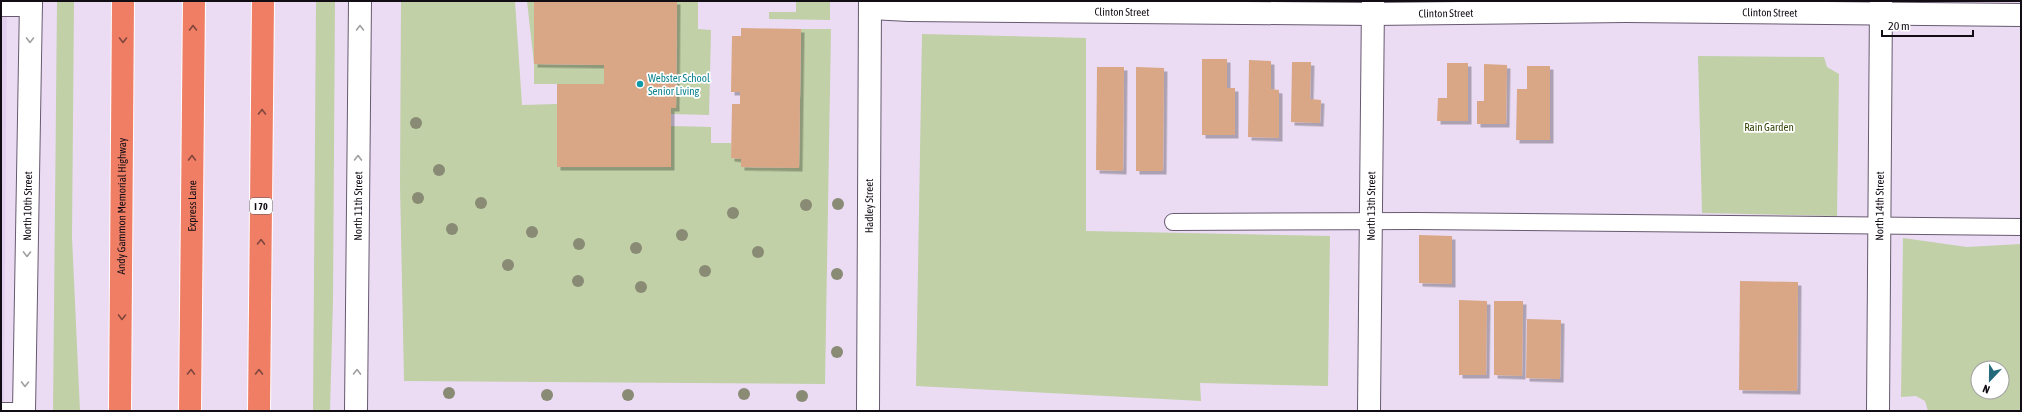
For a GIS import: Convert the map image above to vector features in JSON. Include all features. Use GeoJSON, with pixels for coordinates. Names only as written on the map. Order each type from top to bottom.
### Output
{"type":"FeatureCollection","features":[{"type":"Feature","properties":{"kind":"highway","name":"Andy Gammon Memorial Highway"},"geometry":{"type":"LineString","coordinates":[[120,411],[124,1]]}},
{"type":"Feature","properties":{"kind":"highway","name":"Express Lane"},"geometry":{"type":"LineString","coordinates":[[190,411],[194,1]]}},
{"type":"Feature","properties":{"kind":"highway","name":"I 70"},"geometry":{"type":"LineString","coordinates":[[259,411],[263,1]]}},
{"type":"Feature","properties":{"kind":"street","name":"North 11th Street"},"geometry":{"type":"LineString","coordinates":[[356,411],[360,1]]}},
{"type":"Feature","properties":{"kind":"street"},"geometry":{"type":"LineString","coordinates":[[1,5],[31,3]]}},
{"type":"Feature","properties":{"kind":"street","name":"North 10th Street"},"geometry":{"type":"LineString","coordinates":[[24,411],[31,3]]}},
{"type":"Feature","properties":{"kind":"street","name":"Clinton Street"},"geometry":{"type":"LineString","coordinates":[[870,4],[909,10],[1626,6],[1881,7],[2021,15]]}},
{"type":"Feature","properties":{"kind":"street","name":"Hadley Street"},"geometry":{"type":"LineString","coordinates":[[868,411],[870,4]]}},
{"type":"Feature","properties":{"kind":"street","name":"North 13th Street"},"geometry":{"type":"LineString","coordinates":[[1369,411],[1373,7]]}},
{"type":"Feature","properties":{"kind":"street","name":"North 14th Street"},"geometry":{"type":"LineString","coordinates":[[1878,411],[1881,7]]}},
{"type":"Feature","properties":{"kind":"lane"},"geometry":{"type":"LineString","coordinates":[[1173,222],[1370,220],[2021,227]]}},
{"type":"Feature","properties":{"kind":"lane"},"geometry":{"type":"LineString","coordinates":[[1,411],[24,411]]}},
{"type":"Feature","properties":{"kind":"shaded area"},"geometry":{"type":"Polygon","coordinates":[[[1,1],[7,1],[4,411],[1,411],[1,1]]]}},
{"type":"Feature","properties":{"kind":"green space"},"geometry":{"type":"Polygon","coordinates":[[[57,1],[74,1],[72,237],[80,411],[53,411],[57,1]]]}},
{"type":"Feature","properties":{"kind":"green space"},"geometry":{"type":"Polygon","coordinates":[[[316,1],[335,1],[333,299],[330,411],[313,411],[316,1]]]}},
{"type":"Feature","properties":{"kind":"green space"},"geometry":{"type":"Polygon","coordinates":[[[401,1],[515,1],[522,105],[557,104],[557,167],[671,167],[671,126],[711,127],[711,143],[731,143],[731,158],[741,159],[741,167],[799,168],[801,29],[831,29],[825,384],[404,381],[400,185],[401,1]]]}},
{"type":"Feature","properties":{"kind":"green space"},"geometry":{"type":"Polygon","coordinates":[[[527,1],[534,1],[534,64],[527,1]]]}},
{"type":"Feature","properties":{"kind":"green space"},"geometry":{"type":"Polygon","coordinates":[[[677,1],[698,1],[698,29],[711,30],[709,115],[671,114],[671,108],[676,107],[677,1]]]}},
{"type":"Feature","properties":{"kind":"green space"},"geometry":{"type":"Polygon","coordinates":[[[796,1],[830,1],[830,20],[769,19],[769,12],[796,12],[796,1]]]}},
{"type":"Feature","properties":{"kind":"green space"},"geometry":{"type":"Polygon","coordinates":[[[922,34],[1086,38],[1086,231],[1330,236],[1328,386],[1200,383],[1201,401],[916,386],[922,34]]]}},
{"type":"Feature","properties":{"kind":"green space","name":"Rain Garden"},"geometry":{"type":"Polygon","coordinates":[[[1698,56],[1824,57],[1827,67],[1839,74],[1837,216],[1702,213],[1698,56]]]}},
{"type":"Feature","properties":{"kind":"green space"},"geometry":{"type":"Polygon","coordinates":[[[534,64],[604,65],[604,84],[534,84],[534,64]]]}},
{"type":"Feature","properties":{"kind":"green space"},"geometry":{"type":"Polygon","coordinates":[[[1903,238],[1967,247],[2021,244],[2021,411],[1928,411],[1925,401],[1916,396],[1901,397],[1903,238]]]}},
{"type":"Feature","properties":{"kind":"building","name":"Webster School Senior Living"},"geometry":{"type":"Polygon","coordinates":[[[534,1],[677,1],[676,108],[671,108],[671,167],[557,167],[557,84],[604,84],[604,65],[534,64],[534,1]]]}},
{"type":"Feature","properties":{"kind":"building"},"geometry":{"type":"Polygon","coordinates":[[[741,28],[801,29],[799,168],[741,167],[741,159],[731,158],[732,104],[740,104],[740,92],[731,92],[732,36],[741,36],[741,28]]]}},
{"type":"Feature","properties":{"kind":"building"},"geometry":{"type":"Polygon","coordinates":[[[1202,59],[1227,59],[1227,88],[1235,88],[1235,135],[1202,135],[1202,59]]]}},
{"type":"Feature","properties":{"kind":"building"},"geometry":{"type":"Polygon","coordinates":[[[1249,60],[1271,61],[1271,89],[1279,90],[1279,138],[1248,137],[1249,60]]]}},
{"type":"Feature","properties":{"kind":"building"},"geometry":{"type":"Polygon","coordinates":[[[1292,62],[1311,62],[1310,99],[1321,100],[1320,123],[1291,122],[1292,62]]]}},
{"type":"Feature","properties":{"kind":"building"},"geometry":{"type":"Polygon","coordinates":[[[1447,63],[1468,63],[1468,121],[1437,121],[1438,98],[1447,98],[1447,63]]]}},
{"type":"Feature","properties":{"kind":"building"},"geometry":{"type":"Polygon","coordinates":[[[1484,64],[1507,65],[1506,124],[1477,124],[1477,101],[1484,101],[1484,64]]]}},
{"type":"Feature","properties":{"kind":"building"},"geometry":{"type":"Polygon","coordinates":[[[1527,66],[1550,66],[1550,140],[1516,140],[1517,89],[1527,89],[1527,66]]]}},
{"type":"Feature","properties":{"kind":"building"},"geometry":{"type":"Polygon","coordinates":[[[1097,67],[1124,67],[1123,171],[1096,170],[1097,67]]]}},
{"type":"Feature","properties":{"kind":"building"},"geometry":{"type":"Polygon","coordinates":[[[1136,67],[1164,68],[1163,171],[1136,171],[1136,67]]]}},
{"type":"Feature","properties":{"kind":"building"},"geometry":{"type":"Polygon","coordinates":[[[1419,235],[1452,236],[1452,284],[1419,283],[1419,235]]]}},
{"type":"Feature","properties":{"kind":"building"},"geometry":{"type":"Polygon","coordinates":[[[1740,281],[1798,282],[1797,391],[1739,390],[1740,281]]]}},
{"type":"Feature","properties":{"kind":"building"},"geometry":{"type":"Polygon","coordinates":[[[1459,300],[1487,301],[1486,375],[1459,375],[1459,300]]]}},
{"type":"Feature","properties":{"kind":"building"},"geometry":{"type":"Polygon","coordinates":[[[1494,301],[1523,301],[1522,376],[1494,375],[1494,301]]]}},
{"type":"Feature","properties":{"kind":"building"},"geometry":{"type":"Polygon","coordinates":[[[1527,319],[1561,320],[1560,379],[1526,378],[1527,319]]]}},
{"type":"Feature","properties":{"kind":"place","name":"Webster School Senior Living"},"geometry":{"type":"Point","coordinates":[640,84]}}]}
